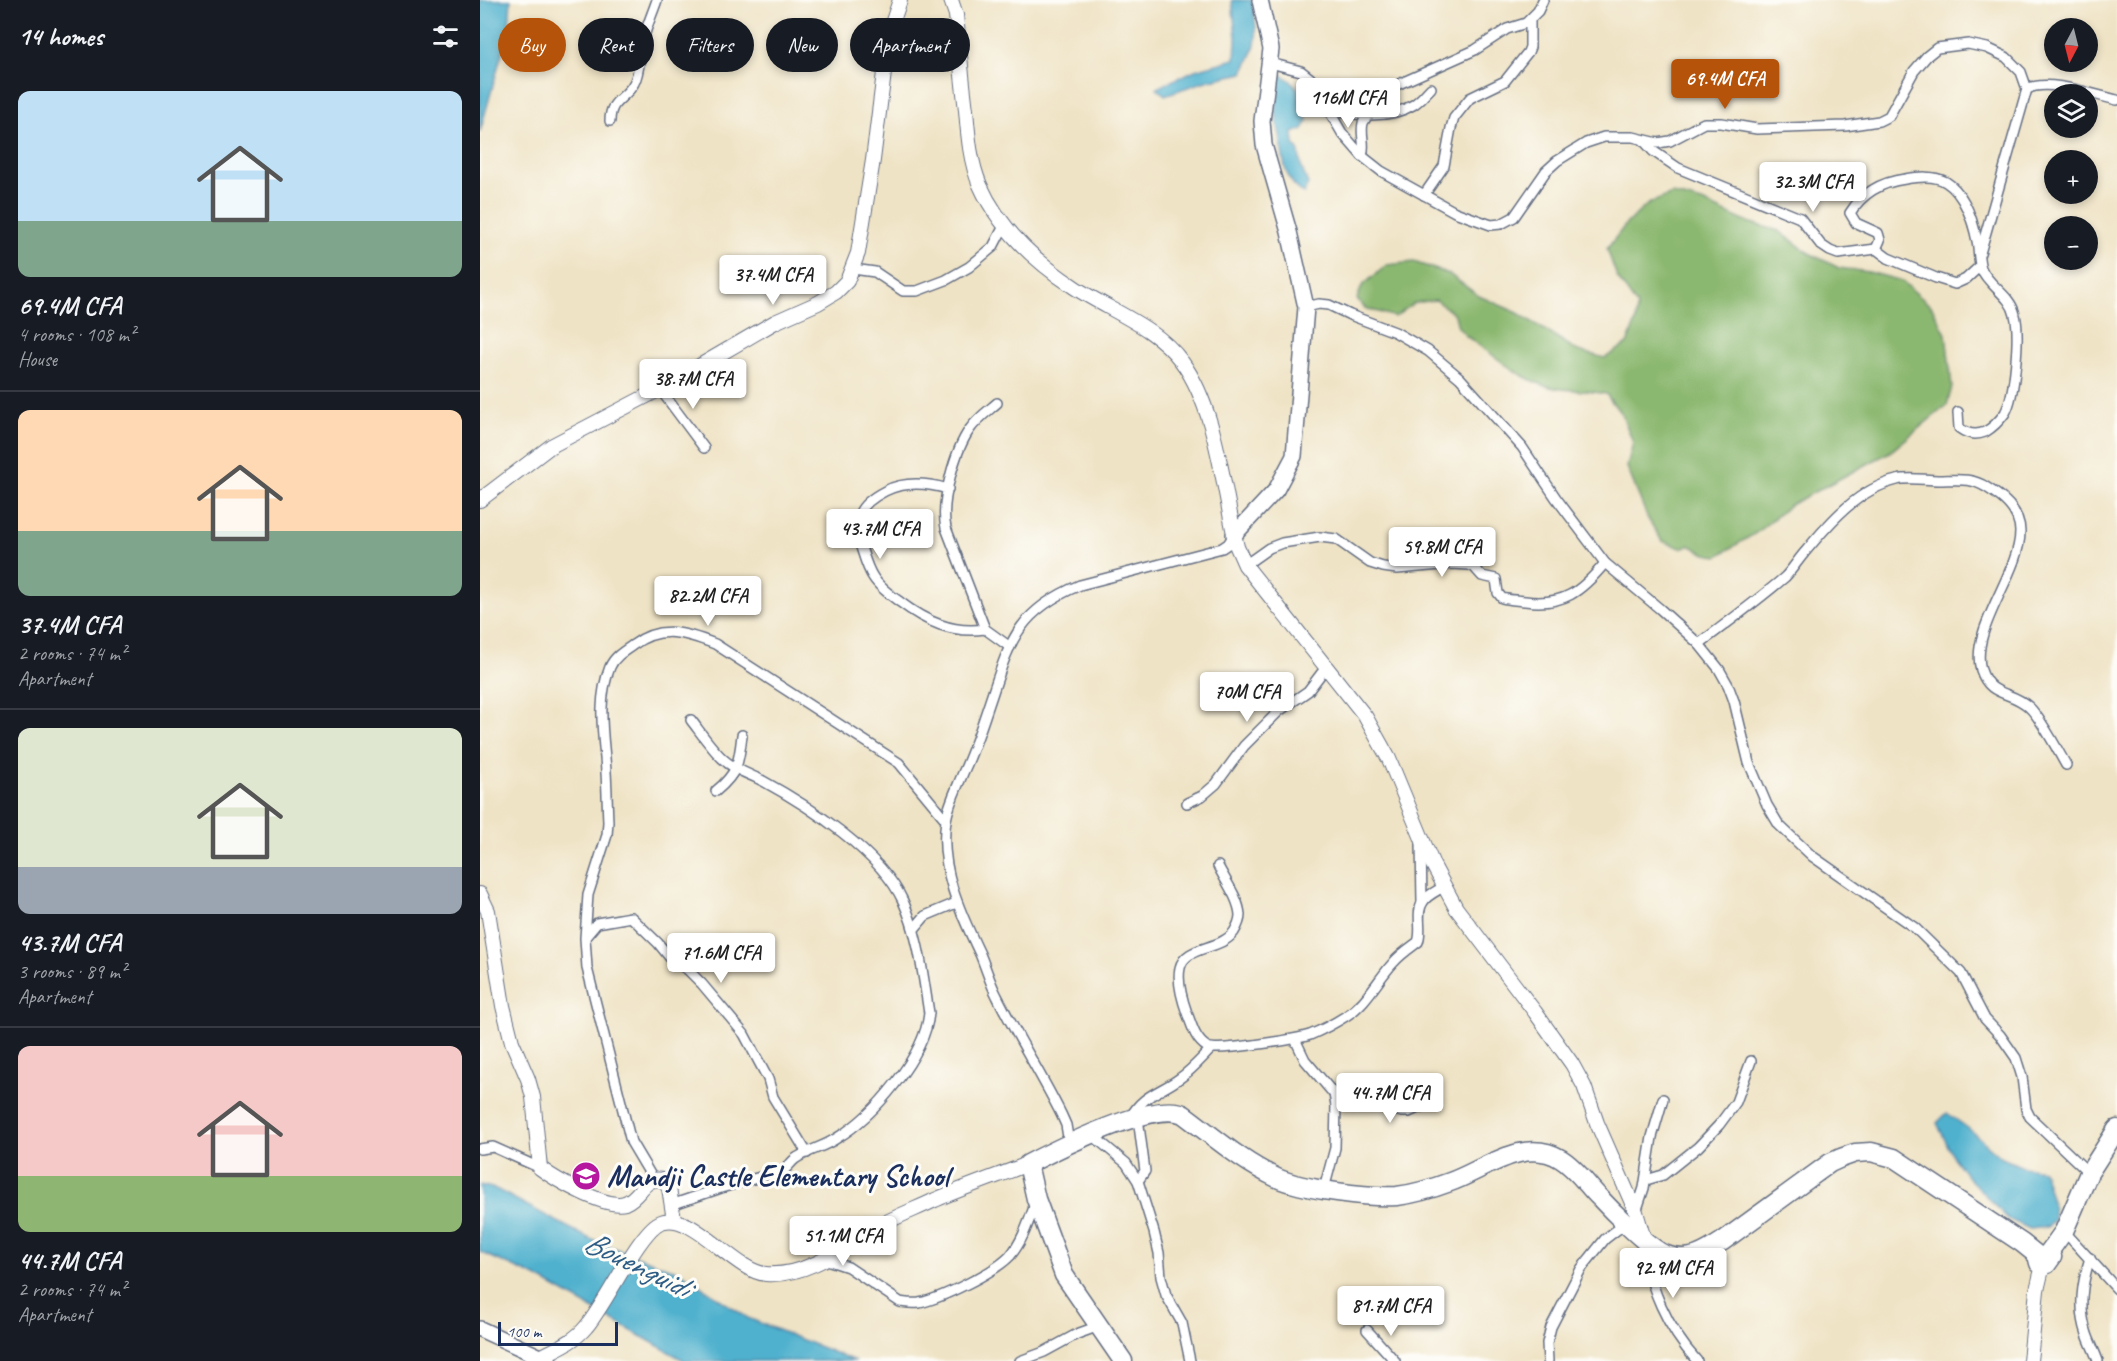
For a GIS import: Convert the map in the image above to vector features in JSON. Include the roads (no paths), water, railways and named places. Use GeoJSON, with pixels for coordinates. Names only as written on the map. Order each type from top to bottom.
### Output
{"type":"FeatureCollection","features":[{"type":"Feature","properties":{"kind":"highway"},"geometry":{"type":"LineString","coordinates":[[1123,1361],[1068,1284],[1036,1199],[1028,1164],[1069,1143],[1134,1118],[1170,1111],[1179,1112],[1249,1162],[1276,1177],[1324,1189],[1388,1196],[1404,1195],[1451,1182],[1519,1152],[1538,1152],[1563,1160],[1631,1218],[1644,1239],[1660,1252],[1677,1258],[1692,1257],[1723,1241],[1830,1163],[1855,1153],[1871,1152],[1893,1158],[2043,1257],[2064,1231],[2089,1173],[2117,1130]]}},
{"type":"Feature","properties":{"kind":"main road"},"geometry":{"type":"LineString","coordinates":[[480,500],[551,446],[660,389],[775,322],[818,303],[837,292],[847,281],[858,253],[890,33],[900,0]]}},
{"type":"Feature","properties":{"kind":"main road"},"geometry":{"type":"LineString","coordinates":[[951,0],[956,15],[972,156],[979,183],[990,205],[1004,226],[1043,264],[1074,287],[1153,333],[1170,347],[1182,363],[1209,422],[1234,535],[1245,565],[1360,710],[1389,759],[1443,887],[1456,908],[1572,1064],[1584,1086],[1631,1218]]}},
{"type":"Feature","properties":{"kind":"main road"},"geometry":{"type":"LineString","coordinates":[[1234,535],[1276,490],[1294,456],[1306,307],[1289,232],[1264,145],[1262,121],[1270,49],[1260,0]]}},
{"type":"Feature","properties":{"kind":"main road"},"geometry":{"type":"LineString","coordinates":[[480,894],[488,911],[507,1025],[532,1097],[540,1168],[569,1185],[609,1203],[618,1204],[629,1201],[653,1179],[663,1180],[669,1188],[674,1220]]}},
{"type":"Feature","properties":{"kind":"main road"},"geometry":{"type":"LineString","coordinates":[[480,1329],[541,1360],[584,1330],[598,1313],[647,1232],[660,1222],[674,1220],[689,1226],[750,1270],[764,1274],[804,1269],[879,1226],[937,1199],[1028,1164]]}},
{"type":"Feature","properties":{"kind":"main road"},"geometry":{"type":"LineString","coordinates":[[2030,1361],[2037,1290],[2043,1257]]}},
{"type":"Feature","properties":{"kind":"street"},"geometry":{"type":"LineString","coordinates":[[610,121],[611,109],[615,102],[631,88],[637,77],[646,27],[657,0]]}},
{"type":"Feature","properties":{"kind":"street"},"geometry":{"type":"LineString","coordinates":[[1362,156],[1364,146],[1361,128],[1366,114],[1381,92],[1475,50],[1507,28],[1530,20],[1538,11],[1543,0]]}},
{"type":"Feature","properties":{"kind":"street"},"geometry":{"type":"LineString","coordinates":[[1424,195],[1444,166],[1454,118],[1470,98],[1505,81],[1528,52],[1530,20]]}},
{"type":"Feature","properties":{"kind":"street"},"geometry":{"type":"LineString","coordinates":[[1270,63],[1301,71],[1310,78],[1342,134],[1362,156],[1381,171],[1455,212],[1478,222],[1501,224],[1514,217],[1546,171],[1571,152],[1604,137],[1633,137],[1659,144],[1670,141],[1704,123],[1721,123],[1757,129],[1845,126],[1880,121],[1890,116],[1914,71],[1926,56],[1937,48],[1968,44],[1987,48],[2006,57],[2020,72],[2027,89],[1980,253]]}},
{"type":"Feature","properties":{"kind":"street"},"geometry":{"type":"LineString","coordinates":[[2027,89],[2048,85],[2117,100]]}},
{"type":"Feature","properties":{"kind":"street"},"geometry":{"type":"LineString","coordinates":[[1328,110],[1366,114],[1402,110],[1419,101],[1431,88]]}},
{"type":"Feature","properties":{"kind":"street"},"geometry":{"type":"LineString","coordinates":[[1644,140],[1653,151],[1678,168],[1800,218],[1821,245],[1830,251],[1838,254],[1876,249],[1888,258],[1955,284],[1966,279],[1980,266]]}},
{"type":"Feature","properties":{"kind":"street"},"geometry":{"type":"LineString","coordinates":[[1876,249],[1880,240],[1878,233],[1856,223],[1850,213],[1854,206],[1877,186],[1893,180],[1919,177],[1945,181],[1963,201],[1972,221],[1980,253],[1980,266],[2014,310],[2018,332],[2013,384],[2005,413],[1988,431],[1972,434],[1965,432],[1958,424],[1959,412]]}},
{"type":"Feature","properties":{"kind":"street"},"geometry":{"type":"LineString","coordinates":[[853,269],[875,272],[903,291],[917,291],[946,280],[969,267],[993,247],[1004,226]]}},
{"type":"Feature","properties":{"kind":"street"},"geometry":{"type":"LineString","coordinates":[[1306,307],[1319,304],[1329,305],[1395,332],[1428,351],[1460,378],[1522,447],[1556,498],[1605,563],[1699,645],[1719,669],[1734,701],[1749,763],[1767,805],[1779,825],[1812,856],[1915,928],[1962,973],[1986,1019],[2016,1058],[2022,1077],[2026,1109],[2030,1117],[2089,1173]]}},
{"type":"Feature","properties":{"kind":"street"},"geometry":{"type":"LineString","coordinates":[[660,389],[704,448]]}},
{"type":"Feature","properties":{"kind":"street"},"geometry":{"type":"LineString","coordinates":[[997,404],[969,430],[955,462],[944,508],[946,528],[985,629],[1010,647]]}},
{"type":"Feature","properties":{"kind":"street"},"geometry":{"type":"LineString","coordinates":[[1699,645],[1787,575],[1828,524],[1850,505],[1869,493],[1898,480],[1959,479],[1978,482],[2005,499],[2017,518],[2020,530],[2016,555],[1996,601],[1980,648],[1981,669],[1990,686],[1997,692],[2018,699],[2031,709],[2066,765]]}},
{"type":"Feature","properties":{"kind":"street"},"geometry":{"type":"LineString","coordinates":[[948,489],[914,483],[877,495],[861,508],[858,514],[858,536],[873,577],[906,607],[924,619],[939,625],[966,630],[985,629]]}},
{"type":"Feature","properties":{"kind":"street"},"geometry":{"type":"LineString","coordinates":[[1069,1143],[1062,1116],[996,995],[956,903],[950,882],[946,851],[946,820],[1010,647],[1021,625],[1031,613],[1058,594],[1080,585],[1222,548],[1234,535]]}},
{"type":"Feature","properties":{"kind":"street"},"geometry":{"type":"LineString","coordinates":[[1245,565],[1269,548],[1281,543],[1328,538],[1336,539],[1376,566],[1398,569],[1426,565],[1469,565],[1482,576],[1496,579],[1498,593],[1502,598],[1546,602],[1574,594],[1605,563]]}},
{"type":"Feature","properties":{"kind":"street"},"geometry":{"type":"LineString","coordinates":[[653,1179],[631,1142],[587,968],[585,938],[588,895],[607,835],[607,785],[601,717],[604,692],[611,666],[617,656],[642,638],[657,633],[681,632],[715,644],[899,763],[946,820]]}},
{"type":"Feature","properties":{"kind":"street"},"geometry":{"type":"LineString","coordinates":[[1187,803],[1202,796],[1216,784],[1244,746],[1279,711],[1308,691],[1327,666]]}},
{"type":"Feature","properties":{"kind":"street"},"geometry":{"type":"LineString","coordinates":[[671,1205],[782,1171],[795,1160],[837,1138],[883,1098],[903,1074],[928,1023],[914,929],[895,885],[864,850],[813,813],[763,781],[722,759],[692,720]]}},
{"type":"Feature","properties":{"kind":"street"},"geometry":{"type":"LineString","coordinates":[[716,791],[732,777],[737,769],[742,735]]}},
{"type":"Feature","properties":{"kind":"street"},"geometry":{"type":"LineString","coordinates":[[1218,866],[1238,908],[1239,922],[1229,939],[1213,947],[1195,951],[1181,963],[1179,970],[1179,983],[1185,1008],[1195,1034],[1205,1046],[1211,1049],[1295,1039],[1310,1035],[1347,1016],[1369,996],[1393,963],[1419,942],[1419,912],[1422,903],[1420,835]]}},
{"type":"Feature","properties":{"kind":"street"},"geometry":{"type":"LineString","coordinates":[[1422,903],[1443,887]]}},
{"type":"Feature","properties":{"kind":"street"},"geometry":{"type":"LineString","coordinates":[[908,916],[925,916],[956,903]]}},
{"type":"Feature","properties":{"kind":"street"},"geometry":{"type":"LineString","coordinates":[[914,929],[925,916]]}},
{"type":"Feature","properties":{"kind":"street"},"geometry":{"type":"LineString","coordinates":[[585,938],[597,923],[631,917],[671,959],[702,984],[744,1034],[768,1079],[772,1097],[807,1153]]}},
{"type":"Feature","properties":{"kind":"street"},"geometry":{"type":"LineString","coordinates":[[1295,1039],[1305,1060],[1334,1094],[1337,1129],[1335,1148],[1324,1189]]}},
{"type":"Feature","properties":{"kind":"street"},"geometry":{"type":"LineString","coordinates":[[1138,1181],[1145,1171],[1134,1118],[1137,1106],[1144,1099],[1183,1077],[1211,1049]]}},
{"type":"Feature","properties":{"kind":"street"},"geometry":{"type":"LineString","coordinates":[[1646,1180],[1663,1175],[1698,1147],[1719,1125],[1736,1102],[1751,1061]]}},
{"type":"Feature","properties":{"kind":"street"},"geometry":{"type":"LineString","coordinates":[[1548,1361],[1551,1326],[1581,1269],[1605,1239],[1631,1218],[1646,1180],[1652,1137],[1663,1099]]}},
{"type":"Feature","properties":{"kind":"street"},"geometry":{"type":"LineString","coordinates":[[1336,1105],[1360,1102],[1409,1112],[1434,1101]]}},
{"type":"Feature","properties":{"kind":"street"},"geometry":{"type":"LineString","coordinates":[[1091,1134],[1126,1163],[1138,1181],[1154,1232],[1166,1295],[1182,1323],[1190,1361]]}},
{"type":"Feature","properties":{"kind":"street"},"geometry":{"type":"LineString","coordinates":[[480,1149],[493,1148],[540,1168]]}},
{"type":"Feature","properties":{"kind":"street"},"geometry":{"type":"LineString","coordinates":[[824,1259],[848,1267],[900,1302],[909,1304],[928,1301],[985,1274],[1010,1256],[1027,1227],[1036,1199]]}},
{"type":"Feature","properties":{"kind":"street"},"geometry":{"type":"LineString","coordinates":[[2064,1231],[2117,1289]]}},
{"type":"Feature","properties":{"kind":"street"},"geometry":{"type":"LineString","coordinates":[[1644,1239],[1648,1265],[1658,1298],[1672,1328],[1697,1361]]}},
{"type":"Feature","properties":{"kind":"street"},"geometry":{"type":"LineString","coordinates":[[2090,1258],[2082,1284],[2083,1318],[2098,1361]]}},
{"type":"Feature","properties":{"kind":"street"},"geometry":{"type":"LineString","coordinates":[[1020,1361],[1038,1355],[1077,1334],[1099,1326]]}},
{"type":"Feature","properties":{"kind":"street"},"geometry":{"type":"LineString","coordinates":[[1367,1330],[1395,1361]]}},
{"type":"Feature","properties":{"kind":"water"},"geometry":{"type":"Polygon","coordinates":[[[480,0],[511,0],[510,18],[498,18],[498,67],[480,132],[480,0]]]}},
{"type":"Feature","properties":{"kind":"water"},"geometry":{"type":"Polygon","coordinates":[[[1232,0],[1252,0],[1256,22],[1255,45],[1243,73],[1206,81],[1165,95],[1157,88],[1195,70],[1235,59],[1236,38],[1232,0]]]}},
{"type":"Feature","properties":{"kind":"water"},"geometry":{"type":"Polygon","coordinates":[[[1282,75],[1299,90],[1301,106],[1308,121],[1303,129],[1293,133],[1294,144],[1299,152],[1301,166],[1308,184],[1304,193],[1292,182],[1283,160],[1276,111],[1279,79],[1282,75]]]}},
{"type":"Feature","properties":{"kind":"water"},"geometry":{"type":"Polygon","coordinates":[[[1947,1113],[2002,1158],[2023,1167],[2043,1170],[2052,1201],[2054,1220],[2048,1227],[2030,1229],[2008,1219],[1966,1175],[1953,1157],[1937,1123],[1947,1113]]]}},
{"type":"Feature","properties":{"kind":"water","name":"Bouenguidi"},"geometry":{"type":"Polygon","coordinates":[[[480,1185],[496,1189],[590,1239],[680,1272],[748,1318],[855,1361],[685,1361],[536,1277],[480,1252],[480,1185]]]}},
{"type":"Feature","properties":{"kind":"place","name":"Mandji Castle Elementary School"},"geometry":{"type":"Point","coordinates":[586,1176]}}]}
